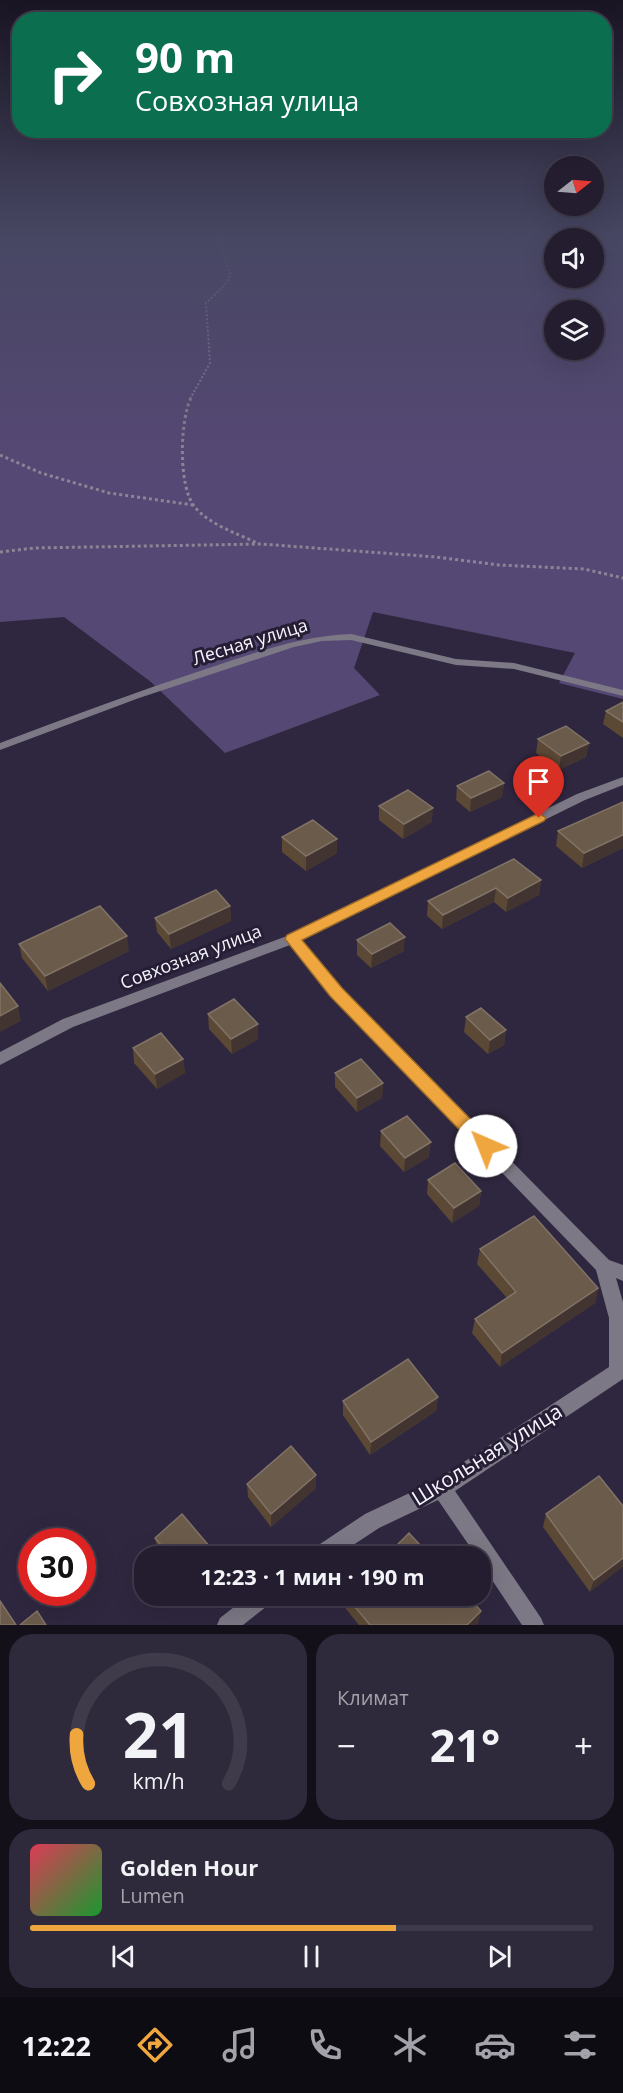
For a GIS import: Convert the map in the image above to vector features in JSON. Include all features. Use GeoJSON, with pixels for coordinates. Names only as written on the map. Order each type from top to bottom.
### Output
{"type":"FeatureCollection","features":[{"type":"Feature","properties":{"kind":"street","name":"Лесная улица"},"geometry":{"type":"LineString","coordinates":[[0,747],[147,692],[292,644],[322,638],[351,637],[456,662],[514,666],[623,693]]}},
{"type":"Feature","properties":{"kind":"street","name":"Совхозная улица"},"geometry":{"type":"LineString","coordinates":[[0,1059],[68,1023],[292,939],[580,797],[623,781]]}},
{"type":"Feature","properties":{"kind":"street"},"geometry":{"type":"LineString","coordinates":[[292,939],[336,992],[603,1266],[617,1307],[621,1336],[620,1370]]}},
{"type":"Feature","properties":{"kind":"street"},"geometry":{"type":"LineString","coordinates":[[603,1266],[623,1273]]}},
{"type":"Feature","properties":{"kind":"street","name":"Школьная улица"},"geometry":{"type":"LineString","coordinates":[[334,1546],[372,1521],[442,1488],[620,1370]]}},
{"type":"Feature","properties":{"kind":"street"},"geometry":{"type":"LineString","coordinates":[[442,1488],[534,1625]]}},
{"type":"Feature","properties":{"kind":"street"},"geometry":{"type":"LineString","coordinates":[[227,1625],[251,1606]]}},
{"type":"Feature","properties":{"kind":"path"},"geometry":{"type":"LineString","coordinates":[[192,505],[183,450],[186,409],[198,381],[210,363],[207,315]]}},
{"type":"Feature","properties":{"kind":"path"},"geometry":{"type":"LineString","coordinates":[[0,455],[40,473],[109,493],[192,505],[223,527],[261,544]]}},
{"type":"Feature","properties":{"kind":"path"},"geometry":{"type":"LineString","coordinates":[[0,552],[34,548],[261,544],[436,557],[499,565],[584,569],[623,578]]}},
{"type":"Feature","properties":{"kind":"shaded area"},"geometry":{"type":"Polygon","coordinates":[[[0,315],[544,315],[544,360],[604,360],[604,315],[623,315],[623,699],[559,683],[575,653],[373,612],[354,668],[380,695],[225,753],[151,682],[64,617],[0,622],[0,315]]]}},
{"type":"Feature","properties":{"kind":"building"},"geometry":{"type":"Polygon","coordinates":[[[623,702],[623,722],[606,711],[623,702]]]}},
{"type":"Feature","properties":{"kind":"building"},"geometry":{"type":"Polygon","coordinates":[[[566,726],[589,743],[561,756],[538,739],[566,726]]]}},
{"type":"Feature","properties":{"kind":"building"},"geometry":{"type":"Polygon","coordinates":[[[489,771],[504,783],[471,798],[457,786],[489,771]]]}},
{"type":"Feature","properties":{"kind":"building"},"geometry":{"type":"Polygon","coordinates":[[[408,790],[433,808],[404,824],[379,806],[408,790]]]}},
{"type":"Feature","properties":{"kind":"building"},"geometry":{"type":"Polygon","coordinates":[[[623,802],[623,835],[584,853],[558,831],[623,802]]]}},
{"type":"Feature","properties":{"kind":"building"},"geometry":{"type":"Polygon","coordinates":[[[313,820],[337,839],[306,856],[282,837],[313,820]]]}},
{"type":"Feature","properties":{"kind":"building"},"geometry":{"type":"Polygon","coordinates":[[[514,859],[541,880],[508,898],[496,888],[443,915],[428,901],[514,859]]]}},
{"type":"Feature","properties":{"kind":"building"},"geometry":{"type":"Polygon","coordinates":[[[216,890],[230,906],[169,934],[155,918],[216,890]]]}},
{"type":"Feature","properties":{"kind":"building"},"geometry":{"type":"Polygon","coordinates":[[[100,906],[127,936],[45,976],[19,944],[100,906]]]}},
{"type":"Feature","properties":{"kind":"building"},"geometry":{"type":"Polygon","coordinates":[[[390,923],[405,937],[372,954],[357,940],[390,923]]]}},
{"type":"Feature","properties":{"kind":"building"},"geometry":{"type":"Polygon","coordinates":[[[0,983],[18,1006],[0,1016],[0,983]]]}},
{"type":"Feature","properties":{"kind":"building"},"geometry":{"type":"Polygon","coordinates":[[[234,999],[258,1024],[231,1039],[208,1014],[234,999]]]}},
{"type":"Feature","properties":{"kind":"building"},"geometry":{"type":"Polygon","coordinates":[[[481,1008],[506,1030],[490,1040],[466,1017],[481,1008]]]}},
{"type":"Feature","properties":{"kind":"building"},"geometry":{"type":"Polygon","coordinates":[[[161,1033],[183,1059],[155,1074],[133,1048],[161,1033]]]}},
{"type":"Feature","properties":{"kind":"building"},"geometry":{"type":"Polygon","coordinates":[[[361,1059],[383,1083],[357,1098],[335,1073],[361,1059]]]}},
{"type":"Feature","properties":{"kind":"building"},"geometry":{"type":"Polygon","coordinates":[[[407,1116],[431,1142],[405,1158],[381,1131],[407,1116]]]}},
{"type":"Feature","properties":{"kind":"building"},"geometry":{"type":"Polygon","coordinates":[[[455,1163],[481,1191],[454,1208],[428,1180],[455,1163]]]}},
{"type":"Feature","properties":{"kind":"building"},"geometry":{"type":"Polygon","coordinates":[[[534,1216],[598,1288],[502,1353],[475,1319],[516,1292],[480,1249],[534,1216]]]}},
{"type":"Feature","properties":{"kind":"building"},"geometry":{"type":"Polygon","coordinates":[[[408,1359],[438,1397],[371,1442],[343,1401],[408,1359]]]}},
{"type":"Feature","properties":{"kind":"building"},"geometry":{"type":"Polygon","coordinates":[[[291,1446],[316,1475],[271,1514],[247,1484],[291,1446]]]}},
{"type":"Feature","properties":{"kind":"building"},"geometry":{"type":"Polygon","coordinates":[[[599,1476],[623,1506],[623,1558],[594,1580],[546,1514],[599,1476]]]}},
{"type":"Feature","properties":{"kind":"building"},"geometry":{"type":"Polygon","coordinates":[[[182,1514],[209,1546],[162,1546],[155,1538],[182,1514]]]}},
{"type":"Feature","properties":{"kind":"building"},"geometry":{"type":"Polygon","coordinates":[[[409,1533],[421,1546],[396,1546],[409,1533]]]}},
{"type":"Feature","properties":{"kind":"building"},"geometry":{"type":"Polygon","coordinates":[[[0,1601],[16,1625],[0,1625],[0,1601]]]}},
{"type":"Feature","properties":{"kind":"building"},"geometry":{"type":"Polygon","coordinates":[[[354,1606],[476,1606],[481,1611],[467,1625],[370,1625],[354,1606]]]}},
{"type":"Feature","properties":{"kind":"building"},"geometry":{"type":"Polygon","coordinates":[[[37,1611],[46,1625],[20,1625],[37,1611]]]}},
{"type":"Feature","properties":{"kind":"route"},"geometry":{"type":"LineString","coordinates":[[486,1146],[336,992],[292,939],[539,818]]}}]}
